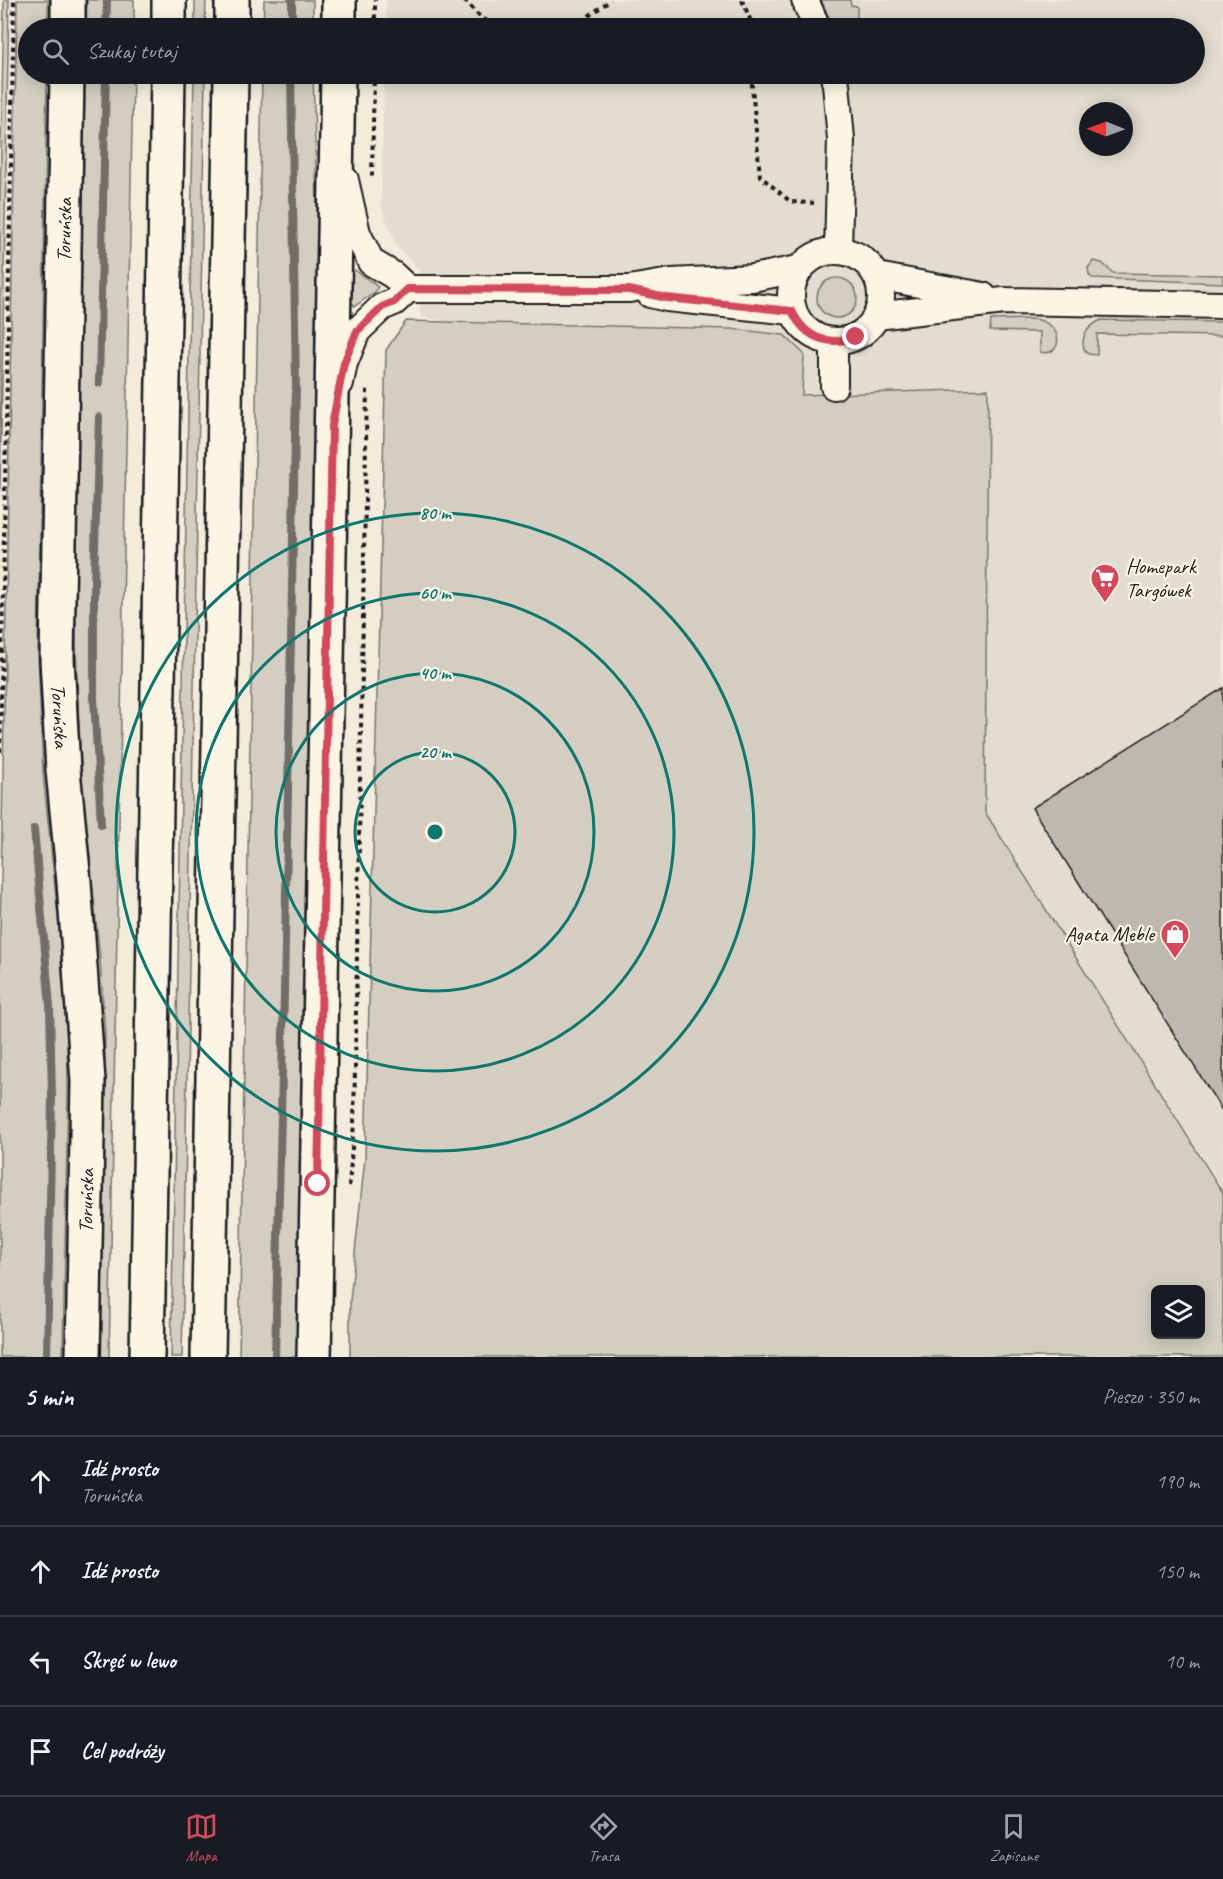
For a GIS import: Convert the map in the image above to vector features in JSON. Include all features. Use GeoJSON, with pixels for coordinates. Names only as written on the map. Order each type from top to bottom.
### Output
{"type":"FeatureCollection","features":[{"type":"Feature","properties":{"kind":"main road"},"geometry":{"type":"LineString","coordinates":[[68,0],[68,18]]}},
{"type":"Feature","properties":{"kind":"main road"},"geometry":{"type":"LineString","coordinates":[[169,0],[169,18]]}},
{"type":"Feature","properties":{"kind":"main road"},"geometry":{"type":"LineString","coordinates":[[232,0],[232,18]]}},
{"type":"Feature","properties":{"kind":"main road"},"geometry":{"type":"LineString","coordinates":[[339,0],[339,18]]}},
{"type":"Feature","properties":{"kind":"main road","name":"Toruńska"},"geometry":{"type":"LineString","coordinates":[[67,84],[57,659],[63,770],[74,882],[88,1081],[83,1357]]}},
{"type":"Feature","properties":{"kind":"main road"},"geometry":{"type":"LineString","coordinates":[[147,1357],[168,84]]}},
{"type":"Feature","properties":{"kind":"main road"},"geometry":{"type":"LineString","coordinates":[[208,1357],[231,84]]}},
{"type":"Feature","properties":{"kind":"main road"},"geometry":{"type":"LineString","coordinates":[[314,1357],[338,84]]}},
{"type":"Feature","properties":{"kind":"street"},"geometry":{"type":"LineString","coordinates":[[805,0],[813,18]]}},
{"type":"Feature","properties":{"kind":"street"},"geometry":{"type":"LineString","coordinates":[[836,84],[842,139],[838,250]]}},
{"type":"Feature","properties":{"kind":"street"},"geometry":{"type":"LineString","coordinates":[[337,138],[357,233],[371,262],[393,275],[408,289],[629,290],[670,282],[752,278],[798,269],[816,255],[838,250],[858,256],[877,276],[881,296],[876,316],[868,328],[856,337],[834,342],[809,333],[792,311],[790,289],[798,269]]}},
{"type":"Feature","properties":{"kind":"street"},"geometry":{"type":"LineString","coordinates":[[877,276],[1004,301]]}},
{"type":"Feature","properties":{"kind":"street"},"geometry":{"type":"LineString","coordinates":[[332,425],[344,363],[357,331],[382,307],[394,302],[408,289]]}},
{"type":"Feature","properties":{"kind":"street"},"geometry":{"type":"LineString","coordinates":[[629,290],[667,298],[792,311]]}},
{"type":"Feature","properties":{"kind":"street"},"geometry":{"type":"LineString","coordinates":[[876,316],[1004,301],[1223,305]]}},
{"type":"Feature","properties":{"kind":"street"},"geometry":{"type":"LineString","coordinates":[[834,342],[834,386]]}},
{"type":"Feature","properties":{"kind":"path"},"geometry":{"type":"LineString","coordinates":[[0,752],[14,0]]}},
{"type":"Feature","properties":{"kind":"path"},"geometry":{"type":"LineString","coordinates":[[375,0],[375,18]]}},
{"type":"Feature","properties":{"kind":"path"},"geometry":{"type":"LineString","coordinates":[[464,0],[481,18]]}},
{"type":"Feature","properties":{"kind":"path"},"geometry":{"type":"LineString","coordinates":[[586,18],[611,0]]}},
{"type":"Feature","properties":{"kind":"path"},"geometry":{"type":"LineString","coordinates":[[742,0],[750,18]]}},
{"type":"Feature","properties":{"kind":"path"},"geometry":{"type":"LineString","coordinates":[[372,183],[374,84]]}},
{"type":"Feature","properties":{"kind":"path"},"geometry":{"type":"LineString","coordinates":[[752,84],[760,176],[791,202],[820,203]]}},
{"type":"Feature","properties":{"kind":"path"},"geometry":{"type":"LineString","coordinates":[[349,1188],[354,1123],[368,384]]}},
{"type":"Feature","properties":{"kind":"shaded area"},"geometry":{"type":"Polygon","coordinates":[[[4,0],[9,0],[0,491],[0,200],[4,0]]]}},
{"type":"Feature","properties":{"kind":"shaded area"},"geometry":{"type":"Polygon","coordinates":[[[17,0],[48,0],[48,18],[18,18],[18,84],[47,84],[38,653],[43,773],[62,954],[67,1034],[63,1357],[0,1357],[0,937],[17,0]]]}},
{"type":"Feature","properties":{"kind":"shaded area"},"geometry":{"type":"Polygon","coordinates":[[[87,0],[134,0],[134,18],[86,18],[87,0]]]}},
{"type":"Feature","properties":{"kind":"shaded area"},"geometry":{"type":"Polygon","coordinates":[[[195,0],[206,0],[205,18],[195,18],[195,0]]]}},
{"type":"Feature","properties":{"kind":"shaded area"},"geometry":{"type":"Polygon","coordinates":[[[264,0],[313,0],[313,18],[263,18],[264,0]]]}},
{"type":"Feature","properties":{"kind":"shaded area","name":"Homepark Targówek"},"geometry":{"type":"Polygon","coordinates":[[[386,0],[1223,0],[1223,1189],[985,812],[988,389],[802,395],[420,316],[420,271],[397,246],[381,207],[384,84],[1205,84],[1205,18],[386,18],[386,0]]]}},
{"type":"Feature","properties":{"kind":"shaded area"},"geometry":{"type":"Polygon","coordinates":[[[821,0],[850,0],[851,5],[857,6],[857,18],[829,18],[821,0]]]}},
{"type":"Feature","properties":{"kind":"shaded area"},"geometry":{"type":"Polygon","coordinates":[[[85,84],[133,84],[109,1357],[100,1357],[105,1036],[100,959],[80,767],[75,607],[85,84]]]}},
{"type":"Feature","properties":{"kind":"shaded area"},"geometry":{"type":"Polygon","coordinates":[[[194,84],[205,84],[182,1357],[171,1357],[194,84]]]}},
{"type":"Feature","properties":{"kind":"shaded area"},"geometry":{"type":"Polygon","coordinates":[[[262,84],[313,84],[319,270],[299,1357],[239,1357],[262,84]]]}},
{"type":"Feature","properties":{"kind":"shaded area"},"geometry":{"type":"Polygon","coordinates":[[[1093,261],[1102,263],[1113,273],[1223,275],[1223,283],[1092,278],[1088,268],[1093,261]]]}},
{"type":"Feature","properties":{"kind":"shaded area"},"geometry":{"type":"Polygon","coordinates":[[[355,270],[378,287],[375,292],[355,306],[351,302],[351,274],[355,270]]]}},
{"type":"Feature","properties":{"kind":"shaded area"},"geometry":{"type":"Polygon","coordinates":[[[837,278],[851,284],[857,298],[851,312],[837,318],[823,312],[817,298],[823,284],[837,278]]]}},
{"type":"Feature","properties":{"kind":"shaded area"},"geometry":{"type":"Polygon","coordinates":[[[1034,319],[1044,322],[1056,333],[1058,339],[1054,350],[1040,352],[1040,332],[990,331],[991,320],[1034,319]]]}},
{"type":"Feature","properties":{"kind":"shaded area"},"geometry":{"type":"Polygon","coordinates":[[[1101,320],[1223,322],[1223,336],[1097,334],[1097,355],[1088,354],[1084,349],[1084,335],[1089,328],[1101,320]]]}},
{"type":"Feature","properties":{"kind":"shaded area"},"geometry":{"type":"Polygon","coordinates":[[[406,321],[732,329],[784,335],[804,354],[802,395],[988,389],[985,812],[1223,1193],[1223,1357],[350,1357],[350,1300],[365,1158],[386,350],[406,321]]]}},
{"type":"Feature","properties":{"kind":"building","name":"Agata Meble"},"geometry":{"type":"Polygon","coordinates":[[[1223,688],[1223,1112],[1032,808],[1223,688]]]}},
{"type":"Feature","properties":{"kind":"waterway"},"geometry":{"type":"LineString","coordinates":[[106,18],[107,0]]}},
{"type":"Feature","properties":{"kind":"waterway"},"geometry":{"type":"LineString","coordinates":[[292,0],[292,18]]}},
{"type":"Feature","properties":{"kind":"waterway"},"geometry":{"type":"LineString","coordinates":[[99,383],[106,84]]}},
{"type":"Feature","properties":{"kind":"waterway"},"geometry":{"type":"LineString","coordinates":[[275,1357],[296,385],[291,84]]}},
{"type":"Feature","properties":{"kind":"waterway"},"geometry":{"type":"LineString","coordinates":[[99,417],[94,583],[94,698],[101,824]]}},
{"type":"Feature","properties":{"kind":"waterway"},"geometry":{"type":"LineString","coordinates":[[34,829],[50,1006],[52,1097],[47,1357]]}},
{"type":"Feature","properties":{"kind":"place","name":"Homepark Targówek"},"geometry":{"type":"Point","coordinates":[1105,604]}},
{"type":"Feature","properties":{"kind":"place","name":"Agata Meble"},"geometry":{"type":"Point","coordinates":[1175,960]}},
{"type":"Feature","properties":{"kind":"route"},"geometry":{"type":"LineString","coordinates":[[318,1184],[332,425],[344,363],[357,331],[382,307],[394,302],[408,289],[629,290],[667,298],[792,311],[804,328],[821,339],[834,342],[856,337]]}}]}
